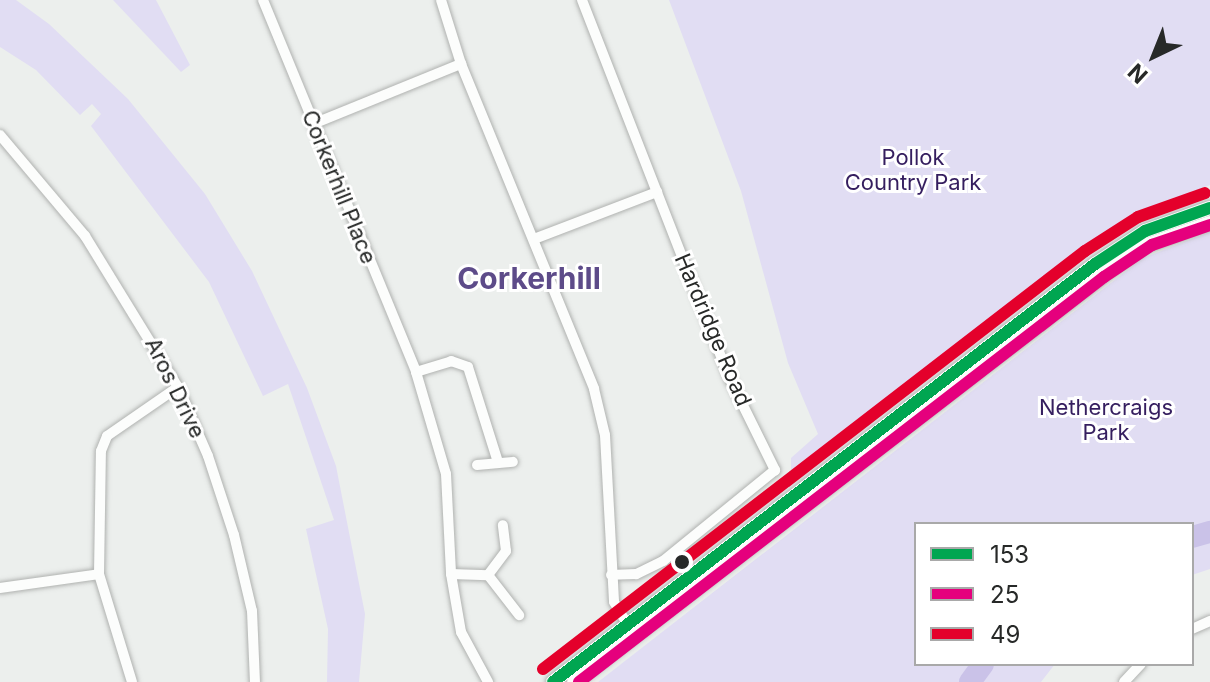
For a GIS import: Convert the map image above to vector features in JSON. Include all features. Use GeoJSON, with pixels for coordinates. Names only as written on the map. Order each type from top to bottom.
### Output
{"type":"FeatureCollection","features":[{"type":"Feature","properties":{"kind":"street","name":"Corkerhill Place"},"geometry":{"type":"LineString","coordinates":[[263,0],[416,372],[446,474],[451,574],[461,632],[488,682]]}},
{"type":"Feature","properties":{"kind":"street"},"geometry":{"type":"LineString","coordinates":[[441,0],[461,64],[599,405],[614,602],[633,632]]}},
{"type":"Feature","properties":{"kind":"street","name":"Hardridge Road"},"geometry":{"type":"LineString","coordinates":[[582,0],[730,379],[775,470],[663,561],[636,574],[611,575]]}},
{"type":"Feature","properties":{"kind":"street"},"geometry":{"type":"LineString","coordinates":[[313,124],[461,64]]}},
{"type":"Feature","properties":{"kind":"street","name":"Aros Drive"},"geometry":{"type":"LineString","coordinates":[[0,135],[85,236],[178,387],[208,456],[234,535],[252,611],[255,682]]}},
{"type":"Feature","properties":{"kind":"street"},"geometry":{"type":"LineString","coordinates":[[534,239],[657,192]]}},
{"type":"Feature","properties":{"kind":"street"},"geometry":{"type":"LineString","coordinates":[[574,682],[1095,264],[1145,231],[1210,208]]}},
{"type":"Feature","properties":{"kind":"street"},"geometry":{"type":"LineString","coordinates":[[553,682],[633,632],[1106,273],[1147,245],[1210,223]]}},
{"type":"Feature","properties":{"kind":"street"},"geometry":{"type":"LineString","coordinates":[[416,372],[451,361],[468,367],[498,462]]}},
{"type":"Feature","properties":{"kind":"street"},"geometry":{"type":"LineString","coordinates":[[132,682],[99,574],[101,451],[107,436],[178,387]]}},
{"type":"Feature","properties":{"kind":"street"},"geometry":{"type":"LineString","coordinates":[[477,465],[513,462]]}},
{"type":"Feature","properties":{"kind":"street"},"geometry":{"type":"LineString","coordinates":[[488,575],[506,551],[503,525]]}},
{"type":"Feature","properties":{"kind":"street"},"geometry":{"type":"LineString","coordinates":[[0,588],[99,574]]}},
{"type":"Feature","properties":{"kind":"street"},"geometry":{"type":"LineString","coordinates":[[451,574],[488,575]]}},
{"type":"Feature","properties":{"kind":"street"},"geometry":{"type":"LineString","coordinates":[[488,575],[519,615]]}},
{"type":"Feature","properties":{"kind":"street"},"geometry":{"type":"LineString","coordinates":[[1124,682],[1139,666]]}},
{"type":"Feature","properties":{"kind":"green space"},"geometry":{"type":"Polygon","coordinates":[[[0,0],[16,0],[49,24],[128,99],[205,194],[252,271],[307,388],[336,466],[365,614],[359,682],[327,682],[328,629],[306,529],[334,520],[288,384],[263,396],[209,282],[91,126],[101,114],[92,104],[80,115],[36,70],[0,47],[0,0]]]}},
{"type":"Feature","properties":{"kind":"green space"},"geometry":{"type":"Polygon","coordinates":[[[113,0],[156,0],[190,65],[181,72],[113,0]]]}},
{"type":"Feature","properties":{"kind":"green space","name":"Pollok Country Park"},"geometry":{"type":"Polygon","coordinates":[[[669,0],[1210,0],[1210,185],[1140,212],[791,477],[791,458],[818,434],[788,363],[741,191],[669,0]]]}},
{"type":"Feature","properties":{"kind":"green space","name":"Nethercraigs Park"},"geometry":{"type":"Polygon","coordinates":[[[1210,232],[1210,569],[1194,574],[1194,522],[914,522],[914,666],[1053,666],[1041,682],[598,682],[1143,258],[1210,232]]]}},
{"type":"Feature","properties":{"kind":"waterway"},"geometry":{"type":"LineString","coordinates":[[1194,536],[1210,532]]}},
{"type":"Feature","properties":{"kind":"waterway"},"geometry":{"type":"LineString","coordinates":[[970,682],[982,666]]}},
{"type":"Feature","properties":{"kind":"transit line","name":"49"},"geometry":{"type":"LineString","coordinates":[[543,669],[1085,251],[1138,217],[1205,193]]}},
{"type":"Feature","properties":{"kind":"transit line","name":"153"},"geometry":{"type":"LineString","coordinates":[[553,682],[1095,264],[1145,231],[1210,208]]}},
{"type":"Feature","properties":{"kind":"transit line","name":"25"},"geometry":{"type":"LineString","coordinates":[[579,682],[1104,277],[1152,245],[1210,225]]}},
{"type":"Feature","properties":{"kind":"district","name":"Corkerhill"},"geometry":{"type":"Point","coordinates":[529,278]}}]}
